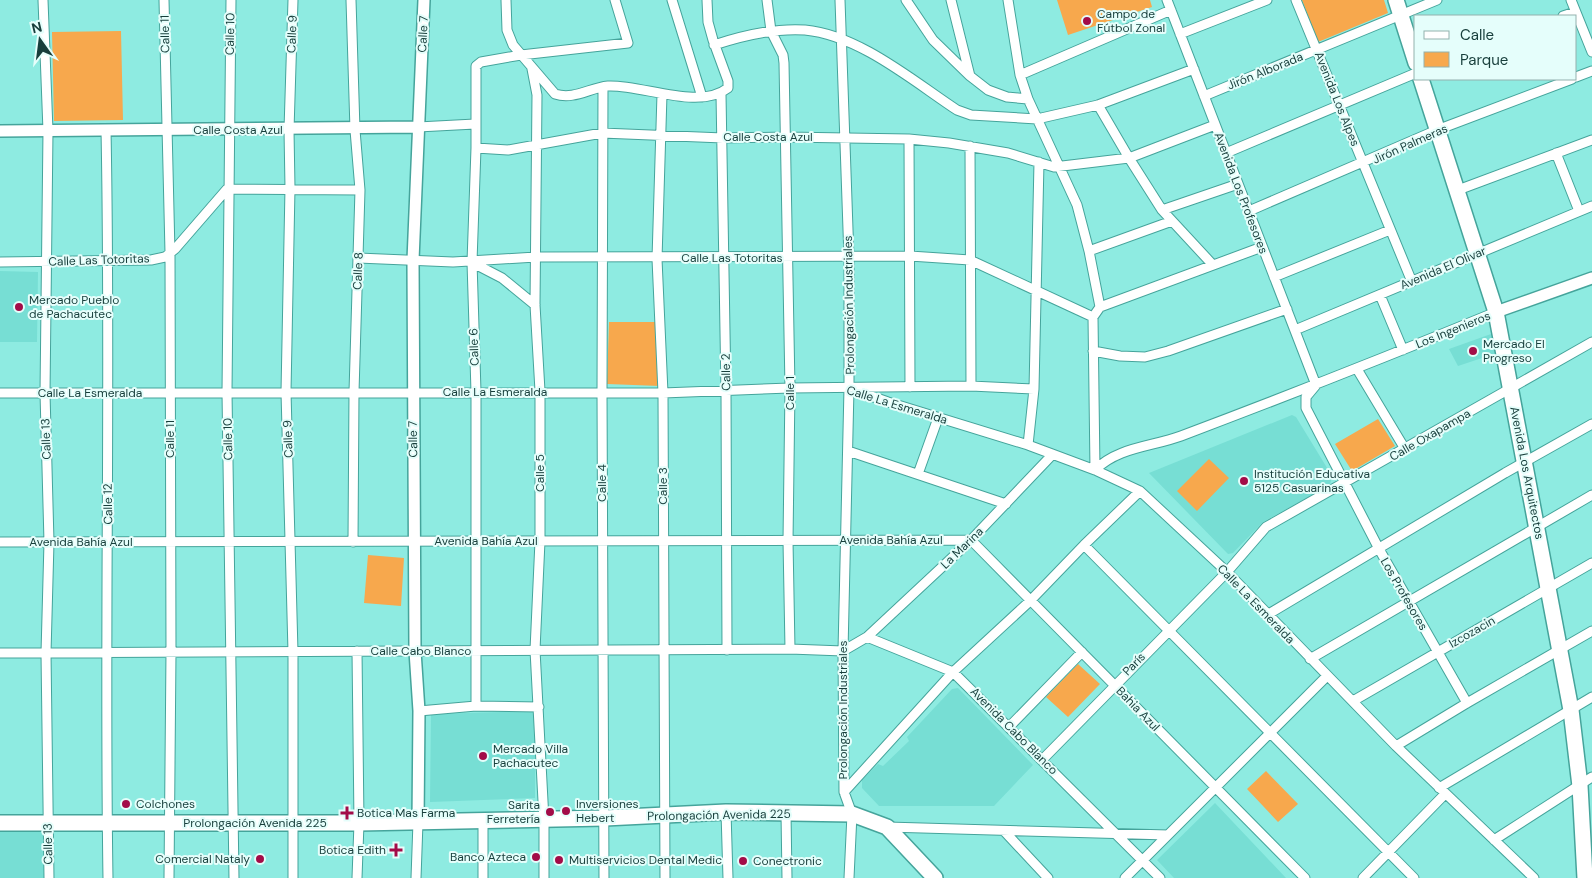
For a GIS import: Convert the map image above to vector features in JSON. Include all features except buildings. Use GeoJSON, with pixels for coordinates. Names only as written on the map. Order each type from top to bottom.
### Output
{"type":"FeatureCollection","features":[{"type":"Feature","properties":{"kind":"main road"},"geometry":{"type":"LineString","coordinates":[[1398,7],[1414,56]]}},
{"type":"Feature","properties":{"kind":"main road","name":"Avenida Los Arquitectos"},"geometry":{"type":"LineString","coordinates":[[1421,80],[1496,312],[1586,782],[1587,871]]}},
{"type":"Feature","properties":{"kind":"main road","name":"Prolongación Avenida 225"},"geometry":{"type":"LineString","coordinates":[[0,824],[359,823],[544,820],[726,812],[852,814],[886,827],[935,878]]}},
{"type":"Feature","properties":{"kind":"street","name":"Calle 13"},"geometry":{"type":"LineString","coordinates":[[43,0],[48,131],[44,393],[49,542],[46,653],[48,878]]}},
{"type":"Feature","properties":{"kind":"street","name":"Calle 11"},"geometry":{"type":"LineString","coordinates":[[164,0],[170,253],[171,652],[169,878]]}},
{"type":"Feature","properties":{"kind":"street","name":"Calle 10"},"geometry":{"type":"LineString","coordinates":[[231,0],[227,189],[226,392],[230,542],[234,878]]}},
{"type":"Feature","properties":{"kind":"street","name":"Calle 9"},"geometry":{"type":"LineString","coordinates":[[293,878],[293,652],[286,392],[290,188],[289,130],[294,0]]}},
{"type":"Feature","properties":{"kind":"street","name":"Calle 8"},"geometry":{"type":"LineString","coordinates":[[351,0],[355,130],[360,190],[354,392],[353,542]]}},
{"type":"Feature","properties":{"kind":"street","name":"Calle 7"},"geometry":{"type":"LineString","coordinates":[[416,878],[419,711],[415,651],[412,392],[413,260],[424,0]]}},
{"type":"Feature","properties":{"kind":"street"},"geometry":{"type":"LineString","coordinates":[[506,0],[507,30],[513,44],[551,90],[562,96],[603,88],[702,97],[721,94]]}},
{"type":"Feature","properties":{"kind":"street"},"geometry":{"type":"LineString","coordinates":[[522,55],[628,42],[615,0]]}},
{"type":"Feature","properties":{"kind":"street"},"geometry":{"type":"LineString","coordinates":[[672,0],[702,97]]}},
{"type":"Feature","properties":{"kind":"street","name":"Calle 2"},"geometry":{"type":"LineString","coordinates":[[707,0],[708,22],[728,81],[728,88],[721,94],[726,391],[727,650]]}},
{"type":"Feature","properties":{"kind":"street","name":"Calle 1"},"geometry":{"type":"LineString","coordinates":[[767,0],[772,31],[783,55],[786,137],[790,388],[788,541],[790,649]]}},
{"type":"Feature","properties":{"kind":"street","name":"Prolongación Industriales"},"geometry":{"type":"LineString","coordinates":[[840,0],[849,258],[849,388],[843,651],[844,792],[852,814],[849,878]]}},
{"type":"Feature","properties":{"kind":"street"},"geometry":{"type":"LineString","coordinates":[[906,0],[933,40],[970,76],[988,90],[1007,97],[1028,99]]}},
{"type":"Feature","properties":{"kind":"street"},"geometry":{"type":"LineString","coordinates":[[951,0],[970,76]]}},
{"type":"Feature","properties":{"kind":"street"},"geometry":{"type":"LineString","coordinates":[[1008,0],[1020,75],[1028,99],[1077,205],[1089,251],[1100,307]]}},
{"type":"Feature","properties":{"kind":"street","name":"Avenida Los Profesores"},"geometry":{"type":"LineString","coordinates":[[1167,0],[1316,385]]}},
{"type":"Feature","properties":{"kind":"street"},"geometry":{"type":"LineString","coordinates":[[1180,34],[1267,0]]}},
{"type":"Feature","properties":{"kind":"street","name":"Avenida Los Alpes"},"geometry":{"type":"LineString","coordinates":[[1296,0],[1412,282]]}},
{"type":"Feature","properties":{"kind":"street","name":"Jirón Alborada"},"geometry":{"type":"LineString","coordinates":[[1204,96],[1316,51],[1398,7],[1436,0]]}},
{"type":"Feature","properties":{"kind":"street"},"geometry":{"type":"LineString","coordinates":[[1571,0],[1576,15]]}},
{"type":"Feature","properties":{"kind":"street"},"geometry":{"type":"LineString","coordinates":[[1020,75],[1171,10]]}},
{"type":"Feature","properties":{"kind":"street"},"geometry":{"type":"LineString","coordinates":[[1566,15],[1575,12]]}},
{"type":"Feature","properties":{"kind":"street"},"geometry":{"type":"LineString","coordinates":[[1577,17],[1592,52]]}},
{"type":"Feature","properties":{"kind":"street"},"geometry":{"type":"LineString","coordinates":[[714,44],[772,31],[806,30],[841,40],[870,52],[957,110],[971,115],[1037,119],[1098,105],[1194,70]]}},
{"type":"Feature","properties":{"kind":"street","name":"Calle 6"},"geometry":{"type":"LineString","coordinates":[[476,706],[476,392],[472,262],[476,148],[476,66],[481,62],[522,55]]}},
{"type":"Feature","properties":{"kind":"street","name":"Calle 5"},"geometry":{"type":"LineString","coordinates":[[532,69],[537,95],[535,147],[535,305],[540,391],[540,541],[535,650],[544,820],[544,878]]}},
{"type":"Feature","properties":{"kind":"street","name":"Jirón Palmeras"},"geometry":{"type":"LineString","coordinates":[[1577,77],[1592,71]]}},
{"type":"Feature","properties":{"kind":"street"},"geometry":{"type":"LineString","coordinates":[[1226,153],[1414,73]]}},
{"type":"Feature","properties":{"kind":"street","name":"Jirón Palmeras"},"geometry":{"type":"LineString","coordinates":[[1249,211],[1363,164],[1438,130],[1569,80]]}},
{"type":"Feature","properties":{"kind":"street","name":"Calle 4"},"geometry":{"type":"LineString","coordinates":[[603,88],[602,541],[604,878]]}},
{"type":"Feature","properties":{"kind":"street","name":"Calle 3"},"geometry":{"type":"LineString","coordinates":[[662,94],[657,259],[664,393],[663,650],[665,878]]}},
{"type":"Feature","properties":{"kind":"street"},"geometry":{"type":"LineString","coordinates":[[1098,105],[1162,210],[1212,264]]}},
{"type":"Feature","properties":{"kind":"street","name":"Calle Costa Azul"},"geometry":{"type":"LineString","coordinates":[[0,131],[355,130],[475,124]]}},
{"type":"Feature","properties":{"kind":"street","name":"Calle Costa Azul"},"geometry":{"type":"LineString","coordinates":[[476,148],[508,150],[535,147],[602,133],[723,138],[845,137],[909,139],[970,146],[1008,153],[1054,167],[1058,165],[1129,158],[1215,125]]}},
{"type":"Feature","properties":{"kind":"street","name":"Calle 12"},"geometry":{"type":"LineString","coordinates":[[106,130],[109,262],[106,393],[108,878]]}},
{"type":"Feature","properties":{"kind":"street"},"geometry":{"type":"LineString","coordinates":[[909,139],[910,387]]}},
{"type":"Feature","properties":{"kind":"street"},"geometry":{"type":"LineString","coordinates":[[1458,190],[1592,140]]}},
{"type":"Feature","properties":{"kind":"street"},"geometry":{"type":"LineString","coordinates":[[970,146],[971,386]]}},
{"type":"Feature","properties":{"kind":"street"},"geometry":{"type":"LineString","coordinates":[[1556,153],[1579,211]]}},
{"type":"Feature","properties":{"kind":"street"},"geometry":{"type":"LineString","coordinates":[[1028,445],[1034,388],[1039,162]]}},
{"type":"Feature","properties":{"kind":"street"},"geometry":{"type":"LineString","coordinates":[[1162,210],[1238,184]]}},
{"type":"Feature","properties":{"kind":"street"},"geometry":{"type":"LineString","coordinates":[[170,253],[227,189],[360,190]]}},
{"type":"Feature","properties":{"kind":"street","name":"Avenida El Olivar"},"geometry":{"type":"LineString","coordinates":[[1295,330],[1592,206]]}},
{"type":"Feature","properties":{"kind":"street"},"geometry":{"type":"LineString","coordinates":[[1089,251],[1172,221]]}},
{"type":"Feature","properties":{"kind":"street"},"geometry":{"type":"LineString","coordinates":[[1274,277],[1390,230]]}},
{"type":"Feature","properties":{"kind":"street"},"geometry":{"type":"LineString","coordinates":[[1095,470],[1093,317],[1100,307],[1262,247]]}},
{"type":"Feature","properties":{"kind":"street","name":"Calle Las Totoritas"},"geometry":{"type":"LineString","coordinates":[[0,262],[151,260],[170,253]]}},
{"type":"Feature","properties":{"kind":"street","name":"Calle Las Totoritas"},"geometry":{"type":"LineString","coordinates":[[358,258],[472,262],[536,258],[849,258],[910,256],[970,260],[1093,317]]}},
{"type":"Feature","properties":{"kind":"street"},"geometry":{"type":"LineString","coordinates":[[472,262],[502,278],[535,305]]}},
{"type":"Feature","properties":{"kind":"street","name":"Los Ingenieros"},"geometry":{"type":"LineString","coordinates":[[1095,470],[1106,459],[1128,450],[1159,444],[1357,369],[1496,312],[1592,278]]}},
{"type":"Feature","properties":{"kind":"street"},"geometry":{"type":"LineString","coordinates":[[1380,295],[1403,350]]}},
{"type":"Feature","properties":{"kind":"street"},"geometry":{"type":"LineString","coordinates":[[1093,351],[1120,356],[1145,357],[1168,352],[1287,309]]}},
{"type":"Feature","properties":{"kind":"street","name":"Calle Oxapampa"},"geometry":{"type":"LineString","coordinates":[[1227,572],[1266,527],[1592,342]]}},
{"type":"Feature","properties":{"kind":"street"},"geometry":{"type":"LineString","coordinates":[[1357,369],[1404,450]]}},
{"type":"Feature","properties":{"kind":"street","name":"Los Profesores"},"geometry":{"type":"LineString","coordinates":[[1316,385],[1306,397],[1306,408],[1378,549],[1467,702]]}},
{"type":"Feature","properties":{"kind":"street"},"geometry":{"type":"LineString","coordinates":[[849,388],[971,386],[1034,388]]}},
{"type":"Feature","properties":{"kind":"street","name":"Calle La Esmeralda"},"geometry":{"type":"LineString","coordinates":[[0,393],[540,391],[664,393],[790,388],[849,388],[938,418],[1028,445],[1095,470],[1140,491],[1227,572],[1396,746],[1534,878]]}},
{"type":"Feature","properties":{"kind":"street"},"geometry":{"type":"LineString","coordinates":[[918,474],[938,418]]}},
{"type":"Feature","properties":{"kind":"street"},"geometry":{"type":"LineString","coordinates":[[1267,615],[1524,462],[1592,424]]}},
{"type":"Feature","properties":{"kind":"street"},"geometry":{"type":"LineString","coordinates":[[848,450],[1006,504]]}},
{"type":"Feature","properties":{"kind":"street","name":"La Marina"},"geometry":{"type":"LineString","coordinates":[[868,637],[971,540],[1052,454]]}},
{"type":"Feature","properties":{"kind":"street"},"geometry":{"type":"LineString","coordinates":[[844,792],[953,672],[1030,601],[1140,491]]}},
{"type":"Feature","properties":{"kind":"street"},"geometry":{"type":"LineString","coordinates":[[1310,659],[1592,495]]}},
{"type":"Feature","properties":{"kind":"street","name":"Avenida Bahía Azul"},"geometry":{"type":"LineString","coordinates":[[0,542],[971,540]]}},
{"type":"Feature","properties":{"kind":"street","name":"Bahia Azul"},"geometry":{"type":"LineString","coordinates":[[971,540],[1305,878]]}},
{"type":"Feature","properties":{"kind":"street"},"geometry":{"type":"LineString","coordinates":[[1084,545],[1414,878]]}},
{"type":"Feature","properties":{"kind":"street","name":"Izcozacin"},"geometry":{"type":"LineString","coordinates":[[1353,701],[1592,562]]}},
{"type":"Feature","properties":{"kind":"street","name":"París"},"geometry":{"type":"LineString","coordinates":[[1043,758],[1114,684],[1227,572]]}},
{"type":"Feature","properties":{"kind":"street"},"geometry":{"type":"LineString","coordinates":[[1396,746],[1467,702],[1592,632]]}},
{"type":"Feature","properties":{"kind":"street"},"geometry":{"type":"LineString","coordinates":[[843,651],[868,637]]}},
{"type":"Feature","properties":{"kind":"street","name":"Avenida Cabo Blanco"},"geometry":{"type":"LineString","coordinates":[[868,637],[953,672],[1043,758],[1160,878]]}},
{"type":"Feature","properties":{"kind":"street","name":"Calle Cabo Blanco"},"geometry":{"type":"LineString","coordinates":[[0,653],[790,649],[843,651]]}},
{"type":"Feature","properties":{"kind":"street"},"geometry":{"type":"LineString","coordinates":[[357,651],[359,823],[357,878]]}},
{"type":"Feature","properties":{"kind":"street"},"geometry":{"type":"LineString","coordinates":[[1010,726],[1082,652]]}},
{"type":"Feature","properties":{"kind":"street"},"geometry":{"type":"LineString","coordinates":[[1125,878],[1327,676]]}},
{"type":"Feature","properties":{"kind":"street"},"geometry":{"type":"LineString","coordinates":[[1363,878],[1442,791],[1592,697]]}},
{"type":"Feature","properties":{"kind":"street"},"geometry":{"type":"LineString","coordinates":[[419,711],[476,706],[539,707]]}},
{"type":"Feature","properties":{"kind":"street"},"geometry":{"type":"LineString","coordinates":[[1494,840],[1586,782]]}},
{"type":"Feature","properties":{"kind":"street"},"geometry":{"type":"LineString","coordinates":[[726,812],[728,878]]}},
{"type":"Feature","properties":{"kind":"street"},"geometry":{"type":"LineString","coordinates":[[786,813],[787,878]]}},
{"type":"Feature","properties":{"kind":"street"},"geometry":{"type":"LineString","coordinates":[[483,821],[483,878]]}},
{"type":"Feature","properties":{"kind":"street"},"geometry":{"type":"LineString","coordinates":[[886,827],[1005,832],[1168,835]]}},
{"type":"Feature","properties":{"kind":"street"},"geometry":{"type":"LineString","coordinates":[[1005,832],[1048,878]]}},
{"type":"Feature","properties":{"kind":"shaded area","name":"Mercado Pueblo de Pachacutec"},"geometry":{"type":"Polygon","coordinates":[[[0,271],[38,272],[37,342],[0,342],[0,271]]]}},
{"type":"Feature","properties":{"kind":"shaded area","name":"Mercado El Progreso"},"geometry":{"type":"Polygon","coordinates":[[[1491,334],[1497,353],[1458,366],[1449,349],[1491,334]]]}},
{"type":"Feature","properties":{"kind":"shaded area","name":"Institución Educativa 5125 Casuarinas"},"geometry":{"type":"Polygon","coordinates":[[[1292,415],[1296,417],[1332,476],[1330,485],[1263,522],[1233,553],[1228,554],[1149,473],[1292,415]]]}},
{"type":"Feature","properties":{"kind":"shaded area"},"geometry":{"type":"Polygon","coordinates":[[[958,688],[1033,765],[994,806],[879,806],[862,788],[862,780],[878,764],[883,766],[909,741],[907,737],[952,689],[958,688]]]}},
{"type":"Feature","properties":{"kind":"shaded area","name":"Mercado Villa Pachacutec"},"geometry":{"type":"Polygon","coordinates":[[[535,711],[535,798],[430,802],[431,714],[535,711]]]}},
{"type":"Feature","properties":{"kind":"shaded area"},"geometry":{"type":"Polygon","coordinates":[[[1215,803],[1286,878],[1174,878],[1157,860],[1215,803]]]}},
{"type":"Feature","properties":{"kind":"shaded area"},"geometry":{"type":"Polygon","coordinates":[[[43,826],[44,878],[0,878],[0,827],[43,826]]]}},
{"type":"Feature","properties":{"kind":"green space","name":"Campo de Fútbol Zonal"},"geometry":{"type":"Polygon","coordinates":[[[1057,0],[1150,0],[1152,7],[1068,35],[1057,0]]]}},
{"type":"Feature","properties":{"kind":"green space"},"geometry":{"type":"Polygon","coordinates":[[[1302,0],[1384,0],[1388,13],[1318,42],[1302,0]]]}},
{"type":"Feature","properties":{"kind":"green space"},"geometry":{"type":"Polygon","coordinates":[[[121,31],[123,120],[54,121],[52,32],[121,31]]]}},
{"type":"Feature","properties":{"kind":"green space"},"geometry":{"type":"Polygon","coordinates":[[[609,322],[659,322],[660,386],[607,384],[609,322]]]}},
{"type":"Feature","properties":{"kind":"green space"},"geometry":{"type":"Polygon","coordinates":[[[1378,419],[1395,446],[1352,471],[1335,444],[1378,419]]]}},
{"type":"Feature","properties":{"kind":"green space"},"geometry":{"type":"Polygon","coordinates":[[[1209,459],[1229,478],[1197,511],[1177,491],[1209,459]]]}},
{"type":"Feature","properties":{"kind":"green space"},"geometry":{"type":"Polygon","coordinates":[[[368,555],[404,558],[401,606],[364,603],[368,555]]]}},
{"type":"Feature","properties":{"kind":"green space"},"geometry":{"type":"Polygon","coordinates":[[[1078,664],[1100,684],[1068,717],[1046,697],[1078,664]]]}},
{"type":"Feature","properties":{"kind":"green space"},"geometry":{"type":"Polygon","coordinates":[[[1266,771],[1298,804],[1278,822],[1247,789],[1266,771]]]}},
{"type":"Feature","properties":{"kind":"place","name":"Campo de Fútbol Zonal"},"geometry":{"type":"Point","coordinates":[1087,21]}},
{"type":"Feature","properties":{"kind":"place","name":"Mercado Pueblo de Pachacutec"},"geometry":{"type":"Point","coordinates":[19,307]}},
{"type":"Feature","properties":{"kind":"place","name":"Mercado El Progreso"},"geometry":{"type":"Point","coordinates":[1473,351]}},
{"type":"Feature","properties":{"kind":"place","name":"Institución Educativa 5125 Casuarinas"},"geometry":{"type":"Point","coordinates":[1244,481]}},
{"type":"Feature","properties":{"kind":"place","name":"Mercado Villa Pachacutec"},"geometry":{"type":"Point","coordinates":[483,756]}},
{"type":"Feature","properties":{"kind":"place","name":"Colchones"},"geometry":{"type":"Point","coordinates":[126,804]}},
{"type":"Feature","properties":{"kind":"place","name":"Inversiones Hebert"},"geometry":{"type":"Point","coordinates":[566,811]}},
{"type":"Feature","properties":{"kind":"place","name":"Sarita Ferretería"},"geometry":{"type":"Point","coordinates":[550,812]}},
{"type":"Feature","properties":{"kind":"place","name":"Botica Mas Farma"},"geometry":{"type":"Point","coordinates":[347,813]}},
{"type":"Feature","properties":{"kind":"place","name":"Botica Edith"},"geometry":{"type":"Point","coordinates":[396,850]}},
{"type":"Feature","properties":{"kind":"place","name":"Banco Azteca"},"geometry":{"type":"Point","coordinates":[536,857]}},
{"type":"Feature","properties":{"kind":"place","name":"Comercial Nataly"},"geometry":{"type":"Point","coordinates":[260,859]}},
{"type":"Feature","properties":{"kind":"place","name":"Multiservicios Dental Medic"},"geometry":{"type":"Point","coordinates":[559,860]}},
{"type":"Feature","properties":{"kind":"place","name":"Conectronic"},"geometry":{"type":"Point","coordinates":[743,861]}}]}
